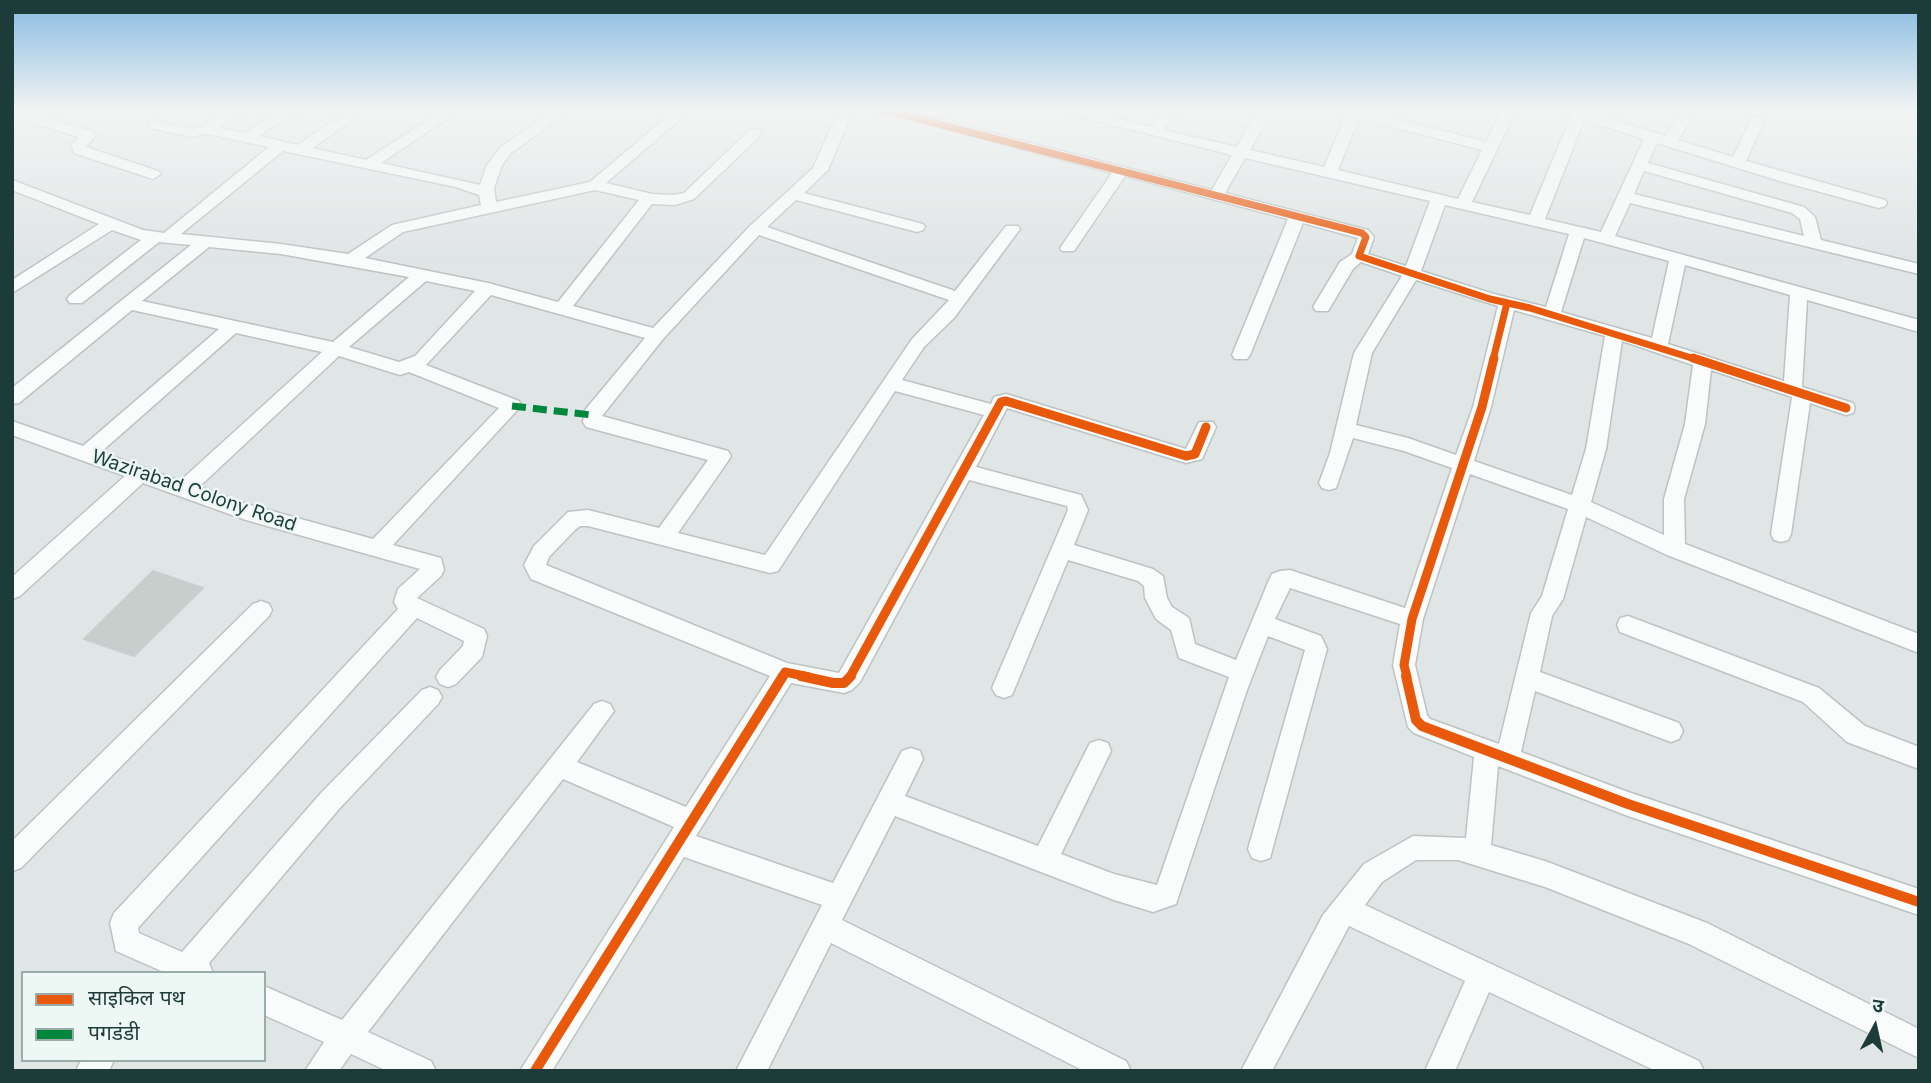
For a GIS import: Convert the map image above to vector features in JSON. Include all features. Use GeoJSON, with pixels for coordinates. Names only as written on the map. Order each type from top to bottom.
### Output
{"type":"FeatureCollection","features":[{"type":"Feature","properties":{"kind":"street"},"geometry":{"type":"LineString","coordinates":[[111,161],[153,174]]}},
{"type":"Feature","properties":{"kind":"street"},"geometry":{"type":"LineString","coordinates":[[76,299],[262,161]]}},
{"type":"Feature","properties":{"kind":"street"},"geometry":{"type":"LineString","coordinates":[[348,161],[459,183],[488,200]]}},
{"type":"Feature","properties":{"kind":"street"},"geometry":{"type":"LineString","coordinates":[[368,165],[375,161]]}},
{"type":"Feature","properties":{"kind":"street"},"geometry":{"type":"LineString","coordinates":[[488,200],[498,161]]}},
{"type":"Feature","properties":{"kind":"street"},"geometry":{"type":"LineString","coordinates":[[595,185],[624,161]]}},
{"type":"Feature","properties":{"kind":"street"},"geometry":{"type":"LineString","coordinates":[[351,260],[398,228],[488,200],[595,185],[650,198],[675,200],[689,196],[726,161]]}},
{"type":"Feature","properties":{"kind":"street"},"geometry":{"type":"LineString","coordinates":[[664,537],[721,456],[593,422],[592,415],[657,335],[756,229],[820,170],[824,161]]}},
{"type":"Feature","properties":{"kind":"street"},"geometry":{"type":"LineString","coordinates":[[1076,161],[1362,233],[1366,237],[1359,256],[1346,266],[1322,307]]}},
{"type":"Feature","properties":{"kind":"street"},"geometry":{"type":"LineString","coordinates":[[1216,197],[1236,161]]}},
{"type":"Feature","properties":{"kind":"street"},"geometry":{"type":"LineString","coordinates":[[1274,161],[1606,238],[1919,326]]}},
{"type":"Feature","properties":{"kind":"street"},"geometry":{"type":"LineString","coordinates":[[1329,173],[1334,161]]}},
{"type":"Feature","properties":{"kind":"street"},"geometry":{"type":"LineString","coordinates":[[1463,205],[1485,161]]}},
{"type":"Feature","properties":{"kind":"street"},"geometry":{"type":"LineString","coordinates":[[1535,223],[1562,161]]}},
{"type":"Feature","properties":{"kind":"street"},"geometry":{"type":"LineString","coordinates":[[1606,238],[1641,161]]}},
{"type":"Feature","properties":{"kind":"street"},"geometry":{"type":"LineString","coordinates":[[1739,161],[1785,178],[1879,203]]}},
{"type":"Feature","properties":{"kind":"street"},"geometry":{"type":"LineString","coordinates":[[1639,164],[1803,212],[1814,243]]}},
{"type":"Feature","properties":{"kind":"street"},"geometry":{"type":"LineString","coordinates":[[1068,248],[1120,172]]}},
{"type":"Feature","properties":{"kind":"street"},"geometry":{"type":"LineString","coordinates":[[12,185],[140,235],[281,249],[351,260],[488,288],[657,335]]}},
{"type":"Feature","properties":{"kind":"street"},"geometry":{"type":"LineString","coordinates":[[793,195],[917,227]]}},
{"type":"Feature","properties":{"kind":"street"},"geometry":{"type":"LineString","coordinates":[[1625,197],[1919,269]]}},
{"type":"Feature","properties":{"kind":"street"},"geometry":{"type":"LineString","coordinates":[[563,307],[650,198]]}},
{"type":"Feature","properties":{"kind":"street"},"geometry":{"type":"LineString","coordinates":[[1329,483],[1363,354],[1411,274],[1439,199]]}},
{"type":"Feature","properties":{"kind":"street"},"geometry":{"type":"LineString","coordinates":[[1241,355],[1297,217]]}},
{"type":"Feature","properties":{"kind":"street"},"geometry":{"type":"LineString","coordinates":[[12,288],[112,223]]}},
{"type":"Feature","properties":{"kind":"street"},"geometry":{"type":"LineString","coordinates":[[756,229],[959,298]]}},
{"type":"Feature","properties":{"kind":"street"},"geometry":{"type":"LineString","coordinates":[[1012,229],[959,298],[918,343],[770,565],[579,517],[568,524],[541,552],[535,565],[539,573],[785,672],[844,683],[852,675],[1001,402],[1006,401],[1186,456],[1195,454],[1206,426]]}},
{"type":"Feature","properties":{"kind":"street"},"geometry":{"type":"LineString","coordinates":[[1552,314],[1578,232]]}},
{"type":"Feature","properties":{"kind":"street"},"geometry":{"type":"LineString","coordinates":[[12,398],[205,242]]}},
{"type":"Feature","properties":{"kind":"street"},"geometry":{"type":"LineString","coordinates":[[1359,256],[1507,303],[1614,332],[1846,408]]}},
{"type":"Feature","properties":{"kind":"street"},"geometry":{"type":"LineString","coordinates":[[1658,346],[1678,259]]}},
{"type":"Feature","properties":{"kind":"street"},"geometry":{"type":"LineString","coordinates":[[184,489],[335,349],[422,275]]}},
{"type":"Feature","properties":{"kind":"street"},"geometry":{"type":"LineString","coordinates":[[129,304],[335,349],[400,369],[421,360],[488,288]]}},
{"type":"Feature","properties":{"kind":"street"},"geometry":{"type":"LineString","coordinates":[[1781,534],[1798,392],[1799,293]]}},
{"type":"Feature","properties":{"kind":"street"},"geometry":{"type":"LineString","coordinates":[[1507,303],[1482,407],[1412,619],[1404,665],[1416,720],[1422,726],[1628,804],[1919,902]]}},
{"type":"Feature","properties":{"kind":"street"},"geometry":{"type":"LineString","coordinates":[[86,454],[232,327]]}},
{"type":"Feature","properties":{"kind":"street"},"geometry":{"type":"LineString","coordinates":[[1477,853],[1497,754],[1527,677],[1542,612],[1552,599],[1596,449],[1614,332]]}},
{"type":"Feature","properties":{"kind":"street"},"geometry":{"type":"LineString","coordinates":[[1674,548],[1674,499],[1695,425],[1703,361]]}},
{"type":"Feature","properties":{"kind":"street"},"geometry":{"type":"LineString","coordinates":[[377,548],[512,406],[411,366]]}},
{"type":"Feature","properties":{"kind":"street"},"geometry":{"type":"LineString","coordinates":[[892,384],[996,412]]}},
{"type":"Feature","properties":{"kind":"street","name":"Wazirabad Colony Road"},"geometry":{"type":"LineString","coordinates":[[12,428],[286,524],[433,564],[433,569],[406,596],[405,602],[414,606]]}},
{"type":"Feature","properties":{"kind":"street"},"geometry":{"type":"LineString","coordinates":[[1345,429],[1408,445],[1581,506],[1674,548],[1919,644]]}},
{"type":"Feature","properties":{"kind":"street"},"geometry":{"type":"LineString","coordinates":[[964,471],[1074,500],[1078,510],[1004,688]]}},
{"type":"Feature","properties":{"kind":"street"},"geometry":{"type":"LineString","coordinates":[[12,590],[140,474]]}},
{"type":"Feature","properties":{"kind":"street"},"geometry":{"type":"LineString","coordinates":[[1061,550],[1145,575],[1155,582],[1156,598],[1164,613],[1181,625],[1184,645],[1188,651],[1242,672]]}},
{"type":"Feature","properties":{"kind":"street"},"geometry":{"type":"LineString","coordinates":[[889,802],[1153,899],[1167,895],[1242,672],[1280,580],[1290,579],[1412,619]]}},
{"type":"Feature","properties":{"kind":"street"},"geometry":{"type":"LineString","coordinates":[[430,697],[330,801],[182,969],[126,941],[124,923],[414,606],[476,636],[474,650],[449,677]]}},
{"type":"Feature","properties":{"kind":"street"},"geometry":{"type":"LineString","coordinates":[[12,859],[261,610]]}},
{"type":"Feature","properties":{"kind":"street"},"geometry":{"type":"LineString","coordinates":[[1261,849],[1316,649],[1313,643],[1262,624]]}},
{"type":"Feature","properties":{"kind":"street"},"geometry":{"type":"LineString","coordinates":[[1628,625],[1811,695],[1856,734],[1919,758]]}},
{"type":"Feature","properties":{"kind":"street"},"geometry":{"type":"LineString","coordinates":[[535,1071],[785,672]]}},
{"type":"Feature","properties":{"kind":"street"},"geometry":{"type":"LineString","coordinates":[[1527,677],[1671,730]]}},
{"type":"Feature","properties":{"kind":"street"},"geometry":{"type":"LineString","coordinates":[[320,1071],[602,711]]}},
{"type":"Feature","properties":{"kind":"street"},"geometry":{"type":"LineString","coordinates":[[1044,860],[1100,751]]}},
{"type":"Feature","properties":{"kind":"street"},"geometry":{"type":"LineString","coordinates":[[751,1071],[911,759]]}},
{"type":"Feature","properties":{"kind":"street"},"geometry":{"type":"LineString","coordinates":[[559,766],[685,833],[840,898]]}},
{"type":"Feature","properties":{"kind":"street"},"geometry":{"type":"LineString","coordinates":[[1256,1071],[1333,925],[1373,873],[1413,848],[1458,848],[1545,874],[1697,933],[1919,1044]]}},
{"type":"Feature","properties":{"kind":"street"},"geometry":{"type":"LineString","coordinates":[[1345,910],[1689,1071]]}},
{"type":"Feature","properties":{"kind":"street"},"geometry":{"type":"LineString","coordinates":[[825,926],[1116,1071]]}},
{"type":"Feature","properties":{"kind":"street"},"geometry":{"type":"LineString","coordinates":[[1440,1071],[1482,974]]}},
{"type":"Feature","properties":{"kind":"street"},"geometry":{"type":"LineString","coordinates":[[266,1001],[421,1071]]}},
{"type":"Feature","properties":{"kind":"building"},"geometry":{"type":"Polygon","coordinates":[[[153,571],[203,588],[134,656],[84,639],[153,571]]]}},
{"type":"Feature","properties":{"kind":"marked path"},"geometry":{"type":"LineString","coordinates":[[512,406],[592,415]]}},
{"type":"Feature","properties":{"kind":"cycle path"},"geometry":{"type":"LineString","coordinates":[[1080,161],[1362,233],[1366,237],[1359,256],[1490,299],[1635,339],[1846,408]]}},
{"type":"Feature","properties":{"kind":"cycle path"},"geometry":{"type":"LineString","coordinates":[[1507,303],[1482,407],[1412,619],[1404,665],[1416,720],[1422,726],[1628,804],[1919,902]]}},
{"type":"Feature","properties":{"kind":"cycle path"},"geometry":{"type":"LineString","coordinates":[[535,1071],[785,672],[833,683],[844,683],[852,675],[1001,402],[1006,401],[1186,456],[1195,454],[1206,427]]}}]}
